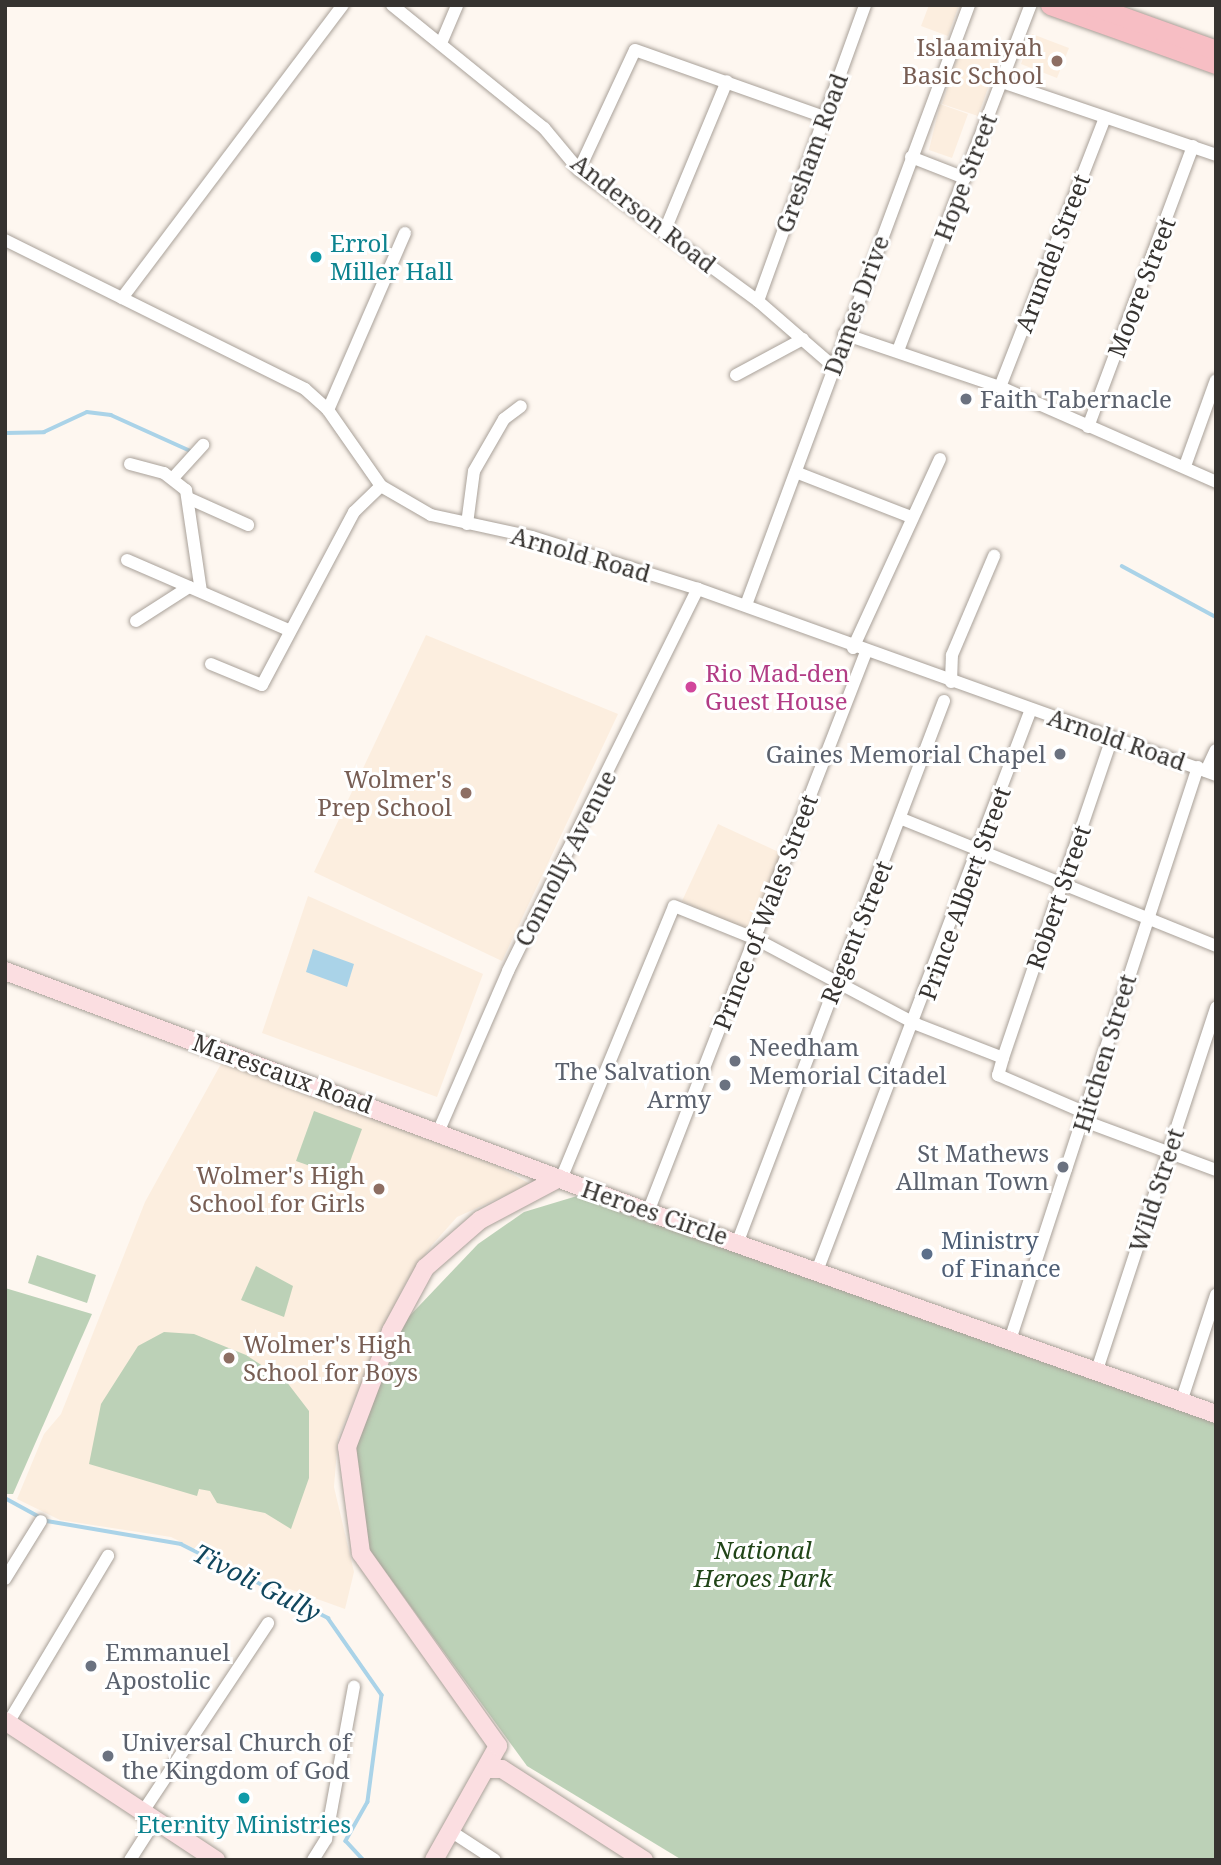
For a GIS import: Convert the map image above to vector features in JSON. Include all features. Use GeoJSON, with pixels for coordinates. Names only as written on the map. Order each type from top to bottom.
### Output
{"type":"FeatureCollection","features":[{"type":"Feature","properties":{"kind":"main road"},"geometry":{"type":"LineString","coordinates":[[1050,5],[1216,64]]}},
{"type":"Feature","properties":{"kind":"main road"},"geometry":{"type":"LineString","coordinates":[[1091,5],[1216,50]]}},
{"type":"Feature","properties":{"kind":"main road","name":"Marescaux Road"},"geometry":{"type":"LineString","coordinates":[[5,971],[439,1130],[560,1178]]}},
{"type":"Feature","properties":{"kind":"main road","name":"Heroes Circle"},"geometry":{"type":"LineString","coordinates":[[490,1769],[498,1746],[361,1553],[347,1447],[391,1331],[425,1268],[480,1220],[560,1178],[648,1212],[738,1241],[1096,1373],[1216,1414]]}},
{"type":"Feature","properties":{"kind":"main road"},"geometry":{"type":"LineString","coordinates":[[6,1722],[216,1860]]}},
{"type":"Feature","properties":{"kind":"main road"},"geometry":{"type":"LineString","coordinates":[[434,1860],[490,1769],[511,1776],[644,1860]]}},
{"type":"Feature","properties":{"kind":"street"},"geometry":{"type":"LineString","coordinates":[[122,298],[343,5]]}},
{"type":"Feature","properties":{"kind":"street","name":"Anderson Road"},"geometry":{"type":"LineString","coordinates":[[393,5],[442,41],[544,128],[579,170],[665,230],[758,301],[832,365]]}},
{"type":"Feature","properties":{"kind":"street"},"geometry":{"type":"LineString","coordinates":[[442,41],[457,5]]}},
{"type":"Feature","properties":{"kind":"street","name":"Gresham Road"},"geometry":{"type":"LineString","coordinates":[[758,301],[865,5]]}},
{"type":"Feature","properties":{"kind":"street","name":"Dames Drive"},"geometry":{"type":"LineString","coordinates":[[746,606],[797,473],[832,365],[969,5]]}},
{"type":"Feature","properties":{"kind":"street","name":"Hope Street"},"geometry":{"type":"LineString","coordinates":[[899,348],[1031,5]]}},
{"type":"Feature","properties":{"kind":"street"},"geometry":{"type":"LineString","coordinates":[[579,170],[635,50],[824,117]]}},
{"type":"Feature","properties":{"kind":"street"},"geometry":{"type":"LineString","coordinates":[[665,230],[727,81]]}},
{"type":"Feature","properties":{"kind":"street"},"geometry":{"type":"LineString","coordinates":[[1002,82],[1104,120],[1216,155]]}},
{"type":"Feature","properties":{"kind":"street","name":"Arundel Street"},"geometry":{"type":"LineString","coordinates":[[1000,387],[1104,120]]}},
{"type":"Feature","properties":{"kind":"street","name":"Moore Street"},"geometry":{"type":"LineString","coordinates":[[1088,427],[1193,146]]}},
{"type":"Feature","properties":{"kind":"street"},"geometry":{"type":"LineString","coordinates":[[911,157],[965,178]]}},
{"type":"Feature","properties":{"kind":"street"},"geometry":{"type":"LineString","coordinates":[[328,410],[405,233]]}},
{"type":"Feature","properties":{"kind":"street","name":"Arnold Road"},"geometry":{"type":"LineString","coordinates":[[5,240],[305,389],[328,410],[381,486],[431,515],[532,537],[698,589],[853,648],[1207,771]]}},
{"type":"Feature","properties":{"kind":"street"},"geometry":{"type":"LineString","coordinates":[[844,334],[899,348],[1000,387],[1088,427],[1185,466],[1216,482]]}},
{"type":"Feature","properties":{"kind":"street"},"geometry":{"type":"LineString","coordinates":[[736,375],[803,339]]}},
{"type":"Feature","properties":{"kind":"street"},"geometry":{"type":"LineString","coordinates":[[1185,466],[1216,380]]}},
{"type":"Feature","properties":{"kind":"street"},"geometry":{"type":"LineString","coordinates":[[467,524],[474,471],[504,419],[521,406]]}},
{"type":"Feature","properties":{"kind":"street"},"geometry":{"type":"LineString","coordinates":[[173,478],[203,445]]}},
{"type":"Feature","properties":{"kind":"street"},"geometry":{"type":"LineString","coordinates":[[853,648],[940,459]]}},
{"type":"Feature","properties":{"kind":"street"},"geometry":{"type":"LineString","coordinates":[[130,464],[173,478],[188,498],[248,525]]}},
{"type":"Feature","properties":{"kind":"street"},"geometry":{"type":"LineString","coordinates":[[797,473],[911,517]]}},
{"type":"Feature","properties":{"kind":"street"},"geometry":{"type":"LineString","coordinates":[[211,664],[262,685],[354,512],[381,486]]}},
{"type":"Feature","properties":{"kind":"street"},"geometry":{"type":"LineString","coordinates":[[188,498],[195,589]]}},
{"type":"Feature","properties":{"kind":"street"},"geometry":{"type":"LineString","coordinates":[[951,682],[952,655],[994,556]]}},
{"type":"Feature","properties":{"kind":"street"},"geometry":{"type":"LineString","coordinates":[[127,560],[289,630]]}},
{"type":"Feature","properties":{"kind":"street"},"geometry":{"type":"LineString","coordinates":[[136,621],[195,589]]}},
{"type":"Feature","properties":{"kind":"street","name":"Connolly Avenue"},"geometry":{"type":"LineString","coordinates":[[439,1130],[508,971],[698,589]]}},
{"type":"Feature","properties":{"kind":"street","name":"Prince of Wales Street"},"geometry":{"type":"LineString","coordinates":[[648,1212],[866,652]]}},
{"type":"Feature","properties":{"kind":"street","name":"Regent Street"},"geometry":{"type":"LineString","coordinates":[[738,1241],[835,985],[902,819],[944,701]]}},
{"type":"Feature","properties":{"kind":"street","name":"Prince Albert Street"},"geometry":{"type":"LineString","coordinates":[[817,1271],[916,1024],[982,850],[1031,709]]}},
{"type":"Feature","properties":{"kind":"street","name":"Robert Street"},"geometry":{"type":"LineString","coordinates":[[1003,1058],[1112,737]]}},
{"type":"Feature","properties":{"kind":"street","name":"Hitchen Street"},"geometry":{"type":"LineString","coordinates":[[1010,1340],[1085,1117],[1146,918],[1216,750]]}},
{"type":"Feature","properties":{"kind":"street"},"geometry":{"type":"LineString","coordinates":[[902,819],[982,850],[1061,886],[1216,946]]}},
{"type":"Feature","properties":{"kind":"street"},"geometry":{"type":"LineString","coordinates":[[560,1178],[674,906],[756,939],[835,985],[916,1024],[1003,1058],[998,1075],[1085,1117],[1216,1170]]}},
{"type":"Feature","properties":{"kind":"street","name":"Wild Street"},"geometry":{"type":"LineString","coordinates":[[1096,1373],[1216,1007]]}},
{"type":"Feature","properties":{"kind":"street"},"geometry":{"type":"LineString","coordinates":[[1181,1402],[1216,1295]]}},
{"type":"Feature","properties":{"kind":"street"},"geometry":{"type":"LineString","coordinates":[[5,1579],[41,1521]]}},
{"type":"Feature","properties":{"kind":"street"},"geometry":{"type":"LineString","coordinates":[[6,1722],[108,1556]]}},
{"type":"Feature","properties":{"kind":"street"},"geometry":{"type":"LineString","coordinates":[[130,1860],[149,1817],[268,1623]]}},
{"type":"Feature","properties":{"kind":"street"},"geometry":{"type":"LineString","coordinates":[[313,1860],[326,1839],[354,1687]]}},
{"type":"Feature","properties":{"kind":"street"},"geometry":{"type":"LineString","coordinates":[[452,1832],[495,1860]]}},
{"type":"Feature","properties":{"kind":"shaded area"},"geometry":{"type":"Polygon","coordinates":[[[929,5],[959,5],[948,36],[921,26],[929,5]]]}},
{"type":"Feature","properties":{"kind":"shaded area"},"geometry":{"type":"Polygon","coordinates":[[[1032,34],[1069,48],[1057,78],[1021,64],[1032,34]]]}},
{"type":"Feature","properties":{"kind":"shaded area"},"geometry":{"type":"Polygon","coordinates":[[[961,47],[998,60],[978,116],[942,104],[961,47]]]}},
{"type":"Feature","properties":{"kind":"shaded area"},"geometry":{"type":"Polygon","coordinates":[[[940,104],[968,114],[952,158],[929,150],[940,104]]]}},
{"type":"Feature","properties":{"kind":"shaded area","name":"Wolmer's Prep School"},"geometry":{"type":"Polygon","coordinates":[[[426,635],[618,714],[502,961],[314,872],[426,635]]]}},
{"type":"Feature","properties":{"kind":"shaded area"},"geometry":{"type":"Polygon","coordinates":[[[718,824],[785,855],[750,932],[682,901],[718,824]]]}},
{"type":"Feature","properties":{"kind":"shaded area"},"geometry":{"type":"Polygon","coordinates":[[[308,896],[483,974],[437,1097],[262,1033],[308,896]]]}},
{"type":"Feature","properties":{"kind":"shaded area","name":"Wolmer's High School for Boys"},"geometry":{"type":"Polygon","coordinates":[[[222,1062],[485,1159],[530,1184],[457,1217],[432,1245],[405,1284],[338,1437],[334,1487],[354,1572],[345,1609],[242,1572],[171,1537],[60,1520],[17,1499],[44,1434],[61,1414],[145,1202],[222,1062]]]}},
{"type":"Feature","properties":{"kind":"green space"},"geometry":{"type":"Polygon","coordinates":[[[314,1111],[362,1129],[344,1178],[296,1161],[314,1111]]]}},
{"type":"Feature","properties":{"kind":"green space","name":"National Heroes Park"},"geometry":{"type":"Polygon","coordinates":[[[577,1196],[789,1261],[1216,1415],[1216,1860],[682,1860],[527,1766],[369,1549],[355,1443],[399,1327],[478,1244],[524,1212],[577,1196]]]}},
{"type":"Feature","properties":{"kind":"green space"},"geometry":{"type":"Polygon","coordinates":[[[37,1255],[96,1275],[87,1303],[28,1283],[37,1255]]]}},
{"type":"Feature","properties":{"kind":"green space"},"geometry":{"type":"Polygon","coordinates":[[[256,1266],[293,1286],[284,1317],[241,1300],[256,1266]]]}},
{"type":"Feature","properties":{"kind":"green space"},"geometry":{"type":"Polygon","coordinates":[[[5,1288],[92,1314],[13,1494],[5,1494],[5,1288]]]}},
{"type":"Feature","properties":{"kind":"green space"},"geometry":{"type":"Polygon","coordinates":[[[164,1332],[194,1334],[246,1355],[286,1381],[309,1411],[309,1478],[291,1529],[265,1513],[217,1503],[210,1491],[199,1489],[197,1496],[89,1464],[101,1404],[138,1346],[164,1332]]]}},
{"type":"Feature","properties":{"kind":"water"},"geometry":{"type":"Polygon","coordinates":[[[313,949],[354,964],[347,987],[306,972],[313,949]]]}},
{"type":"Feature","properties":{"kind":"waterway"},"geometry":{"type":"LineString","coordinates":[[5,433],[44,432],[87,412],[111,415],[193,452]]}},
{"type":"Feature","properties":{"kind":"waterway"},"geometry":{"type":"LineString","coordinates":[[1122,566],[1216,617]]}},
{"type":"Feature","properties":{"kind":"waterway","name":"Tivoli Gully"},"geometry":{"type":"LineString","coordinates":[[5,1498],[47,1521],[181,1544],[328,1618],[382,1695],[368,1802],[346,1841],[364,1860]]}},
{"type":"Feature","properties":{"kind":"place","name":"Islaamiyah Basic School"},"geometry":{"type":"Point","coordinates":[1057,61]}},
{"type":"Feature","properties":{"kind":"place","name":"Errol Miller Hall"},"geometry":{"type":"Point","coordinates":[316,257]}},
{"type":"Feature","properties":{"kind":"place","name":"Faith Tabernacle"},"geometry":{"type":"Point","coordinates":[966,399]}},
{"type":"Feature","properties":{"kind":"place","name":"Rio Mad-den Guest House"},"geometry":{"type":"Point","coordinates":[691,687]}},
{"type":"Feature","properties":{"kind":"place","name":"Gaines Memorial Chapel"},"geometry":{"type":"Point","coordinates":[1060,754]}},
{"type":"Feature","properties":{"kind":"place","name":"Wolmer's Prep School"},"geometry":{"type":"Point","coordinates":[466,793]}},
{"type":"Feature","properties":{"kind":"place","name":"Needham Memorial Citadel"},"geometry":{"type":"Point","coordinates":[735,1061]}},
{"type":"Feature","properties":{"kind":"place","name":"The Salvation Army"},"geometry":{"type":"Point","coordinates":[725,1085]}},
{"type":"Feature","properties":{"kind":"place","name":"St Mathews Allman Town"},"geometry":{"type":"Point","coordinates":[1063,1167]}},
{"type":"Feature","properties":{"kind":"place","name":"Wolmer's High School for Girls"},"geometry":{"type":"Point","coordinates":[379,1189]}},
{"type":"Feature","properties":{"kind":"place","name":"Ministry of Finance"},"geometry":{"type":"Point","coordinates":[927,1254]}},
{"type":"Feature","properties":{"kind":"place","name":"Wolmer's High School for Boys"},"geometry":{"type":"Point","coordinates":[229,1358]}},
{"type":"Feature","properties":{"kind":"place","name":"Emmanuel Apostolic"},"geometry":{"type":"Point","coordinates":[91,1666]}},
{"type":"Feature","properties":{"kind":"place","name":"Universal Church of the Kingdom of God"},"geometry":{"type":"Point","coordinates":[108,1756]}},
{"type":"Feature","properties":{"kind":"place","name":"Eternity Ministries"},"geometry":{"type":"Point","coordinates":[244,1798]}}]}
